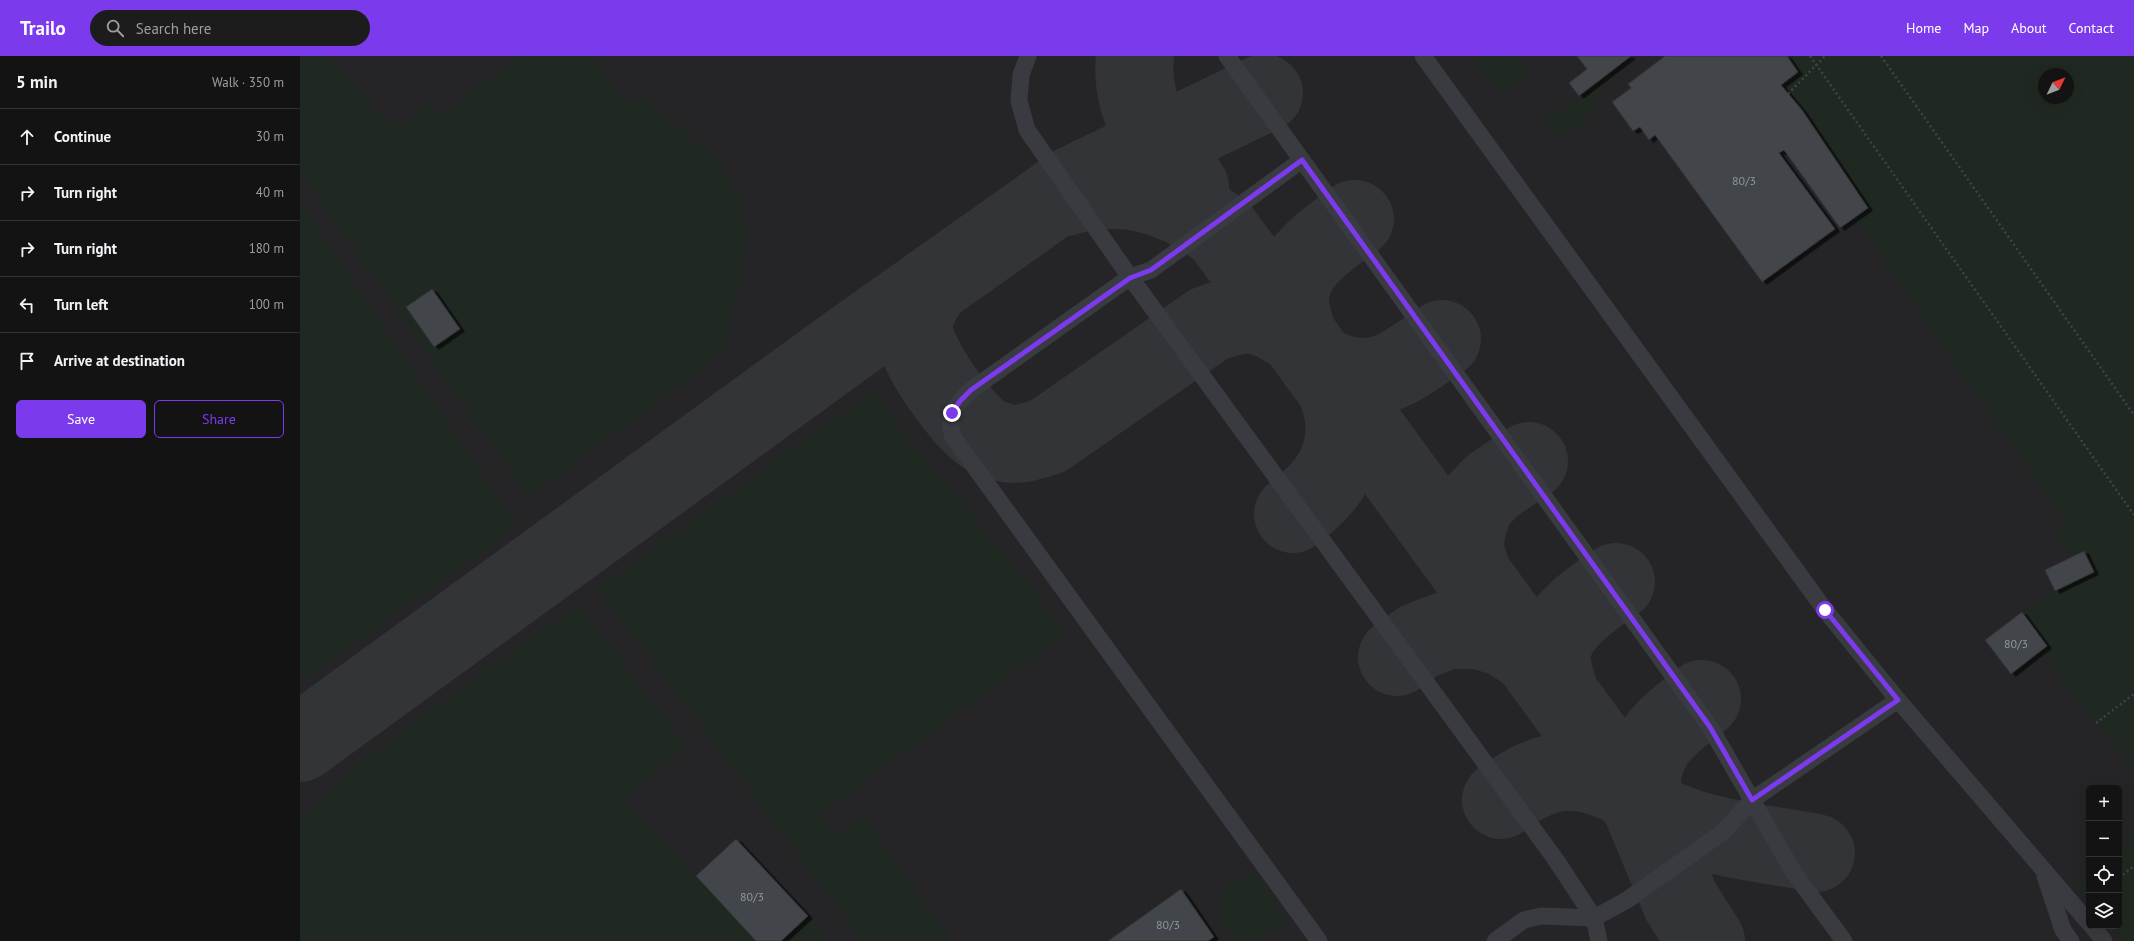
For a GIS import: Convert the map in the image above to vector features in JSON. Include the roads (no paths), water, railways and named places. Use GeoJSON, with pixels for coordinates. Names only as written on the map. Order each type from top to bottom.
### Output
{"type":"FeatureCollection","features":[{"type":"Feature","properties":{"kind":"lane"},"geometry":{"type":"LineString","coordinates":[[1028,56],[1021,75],[1019,101],[1028,130],[1130,278],[1552,854],[1594,918],[1599,941]]}},
{"type":"Feature","properties":{"kind":"lane"},"geometry":{"type":"LineString","coordinates":[[1227,56],[1710,727],[1794,873],[1844,941]]}},
{"type":"Feature","properties":{"kind":"lane"},"geometry":{"type":"LineString","coordinates":[[1423,56],[1825,610],[1898,700],[2086,919]]}},
{"type":"Feature","properties":{"kind":"lane"},"geometry":{"type":"LineString","coordinates":[[1302,160],[1151,270],[1130,278],[971,390],[960,401],[952,413],[949,425],[953,437],[1319,941]]}},
{"type":"Feature","properties":{"kind":"lane"},"geometry":{"type":"LineString","coordinates":[[1495,941],[1524,920],[1541,916],[1594,918],[1627,900],[1724,832],[1752,800],[1898,700]]}},
{"type":"Feature","properties":{"kind":"lane"},"geometry":{"type":"LineString","coordinates":[[2043,869],[2063,930],[2070,941]]}},
{"type":"Feature","properties":{"kind":"lane"},"geometry":{"type":"LineString","coordinates":[[2094,929],[2104,941]]}}]}
